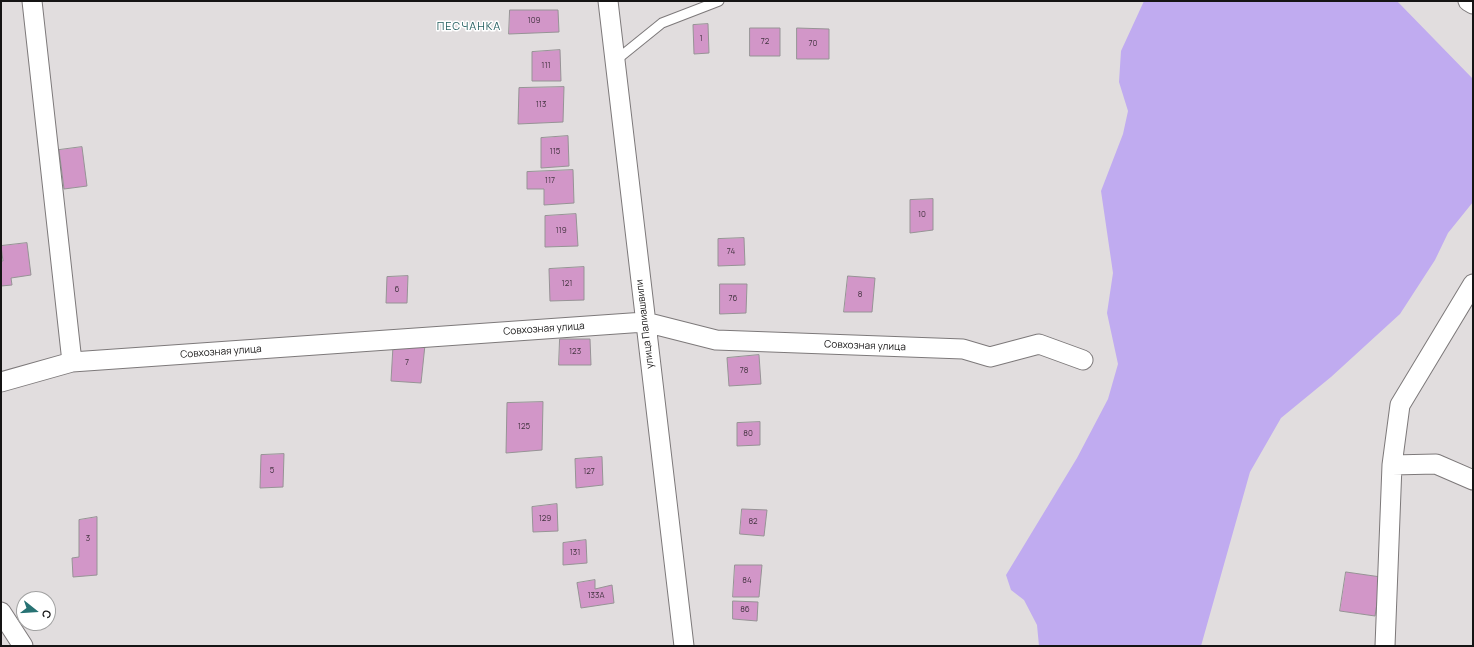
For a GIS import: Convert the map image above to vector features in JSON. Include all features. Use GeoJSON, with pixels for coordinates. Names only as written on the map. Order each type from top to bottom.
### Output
{"type":"FeatureCollection","features":[{"type":"Feature","properties":{"kind":"street"},"geometry":{"type":"LineString","coordinates":[[32,1],[72,362]]}},
{"type":"Feature","properties":{"kind":"street","name":"улица Палиашвили"},"geometry":{"type":"LineString","coordinates":[[608,1],[684,646]]}},
{"type":"Feature","properties":{"kind":"street"},"geometry":{"type":"LineString","coordinates":[[1468,1],[1473,4]]}},
{"type":"Feature","properties":{"kind":"street"},"geometry":{"type":"LineString","coordinates":[[1385,646],[1392,465],[1400,405],[1473,284]]}},
{"type":"Feature","properties":{"kind":"street","name":"Совхозная улица"},"geometry":{"type":"LineString","coordinates":[[1,382],[72,362],[645,322],[716,340],[963,350],[990,357],[1039,344],[1082,360]]}},
{"type":"Feature","properties":{"kind":"street"},"geometry":{"type":"LineString","coordinates":[[1392,465],[1436,464],[1473,480]]}},
{"type":"Feature","properties":{"kind":"street"},"geometry":{"type":"LineString","coordinates":[[1,612],[23,646]]}},
{"type":"Feature","properties":{"kind":"lane"},"geometry":{"type":"LineString","coordinates":[[615,60],[662,23],[719,1]]}},
{"type":"Feature","properties":{"kind":"shaded area"},"geometry":{"type":"Polygon","coordinates":[[[1144,1],[1397,1],[1473,79],[1473,202],[1448,233],[1435,260],[1400,314],[1331,377],[1281,418],[1250,472],[1201,646],[1039,646],[1037,625],[1024,600],[1011,590],[1006,575],[1077,458],[1108,399],[1118,364],[1107,313],[1113,273],[1101,191],[1123,134],[1128,111],[1119,82],[1121,51],[1144,1]]]}},
{"type":"Feature","properties":{"kind":"building"},"geometry":{"type":"Polygon","coordinates":[[[510,10],[558,10],[559,32],[509,34],[510,10]]]}},
{"type":"Feature","properties":{"kind":"building"},"geometry":{"type":"Polygon","coordinates":[[[708,24],[709,53],[694,54],[693,25],[708,24]]]}},
{"type":"Feature","properties":{"kind":"building"},"geometry":{"type":"Polygon","coordinates":[[[750,28],[780,28],[780,56],[750,56],[750,28]]]}},
{"type":"Feature","properties":{"kind":"building"},"geometry":{"type":"Polygon","coordinates":[[[797,28],[829,29],[829,59],[797,59],[797,28]]]}},
{"type":"Feature","properties":{"kind":"building"},"geometry":{"type":"Polygon","coordinates":[[[560,50],[561,81],[532,81],[532,52],[560,50]]]}},
{"type":"Feature","properties":{"kind":"building"},"geometry":{"type":"Polygon","coordinates":[[[564,87],[563,122],[518,124],[519,88],[564,87]]]}},
{"type":"Feature","properties":{"kind":"building"},"geometry":{"type":"Polygon","coordinates":[[[568,136],[569,166],[541,168],[541,138],[568,136]]]}},
{"type":"Feature","properties":{"kind":"building"},"geometry":{"type":"Polygon","coordinates":[[[82,147],[87,186],[64,189],[59,150],[82,147]]]}},
{"type":"Feature","properties":{"kind":"building"},"geometry":{"type":"Polygon","coordinates":[[[573,170],[574,203],[544,205],[544,189],[527,189],[527,172],[573,170]]]}},
{"type":"Feature","properties":{"kind":"building"},"geometry":{"type":"Polygon","coordinates":[[[933,199],[933,230],[910,233],[910,200],[933,199]]]}},
{"type":"Feature","properties":{"kind":"building"},"geometry":{"type":"Polygon","coordinates":[[[576,214],[578,246],[545,247],[545,216],[576,214]]]}},
{"type":"Feature","properties":{"kind":"building"},"geometry":{"type":"Polygon","coordinates":[[[744,238],[745,265],[718,266],[718,239],[744,238]]]}},
{"type":"Feature","properties":{"kind":"building"},"geometry":{"type":"Polygon","coordinates":[[[27,243],[31,275],[11,278],[12,285],[1,286],[1,261],[3,261],[1,246],[27,243]]]}},
{"type":"Feature","properties":{"kind":"building"},"geometry":{"type":"Polygon","coordinates":[[[584,267],[584,300],[550,301],[549,269],[584,267]]]}},
{"type":"Feature","properties":{"kind":"building"},"geometry":{"type":"Polygon","coordinates":[[[408,276],[407,303],[386,303],[387,277],[408,276]]]}},
{"type":"Feature","properties":{"kind":"building"},"geometry":{"type":"Polygon","coordinates":[[[848,276],[875,278],[872,312],[844,312],[848,276]]]}},
{"type":"Feature","properties":{"kind":"building"},"geometry":{"type":"Polygon","coordinates":[[[720,284],[747,284],[746,313],[720,314],[720,284]]]}},
{"type":"Feature","properties":{"kind":"building"},"geometry":{"type":"Polygon","coordinates":[[[560,339],[590,339],[591,365],[559,365],[560,339]]]}},
{"type":"Feature","properties":{"kind":"building"},"geometry":{"type":"Polygon","coordinates":[[[425,345],[421,383],[391,381],[393,346],[425,345]]]}},
{"type":"Feature","properties":{"kind":"building"},"geometry":{"type":"Polygon","coordinates":[[[759,355],[761,384],[729,386],[727,358],[759,355]]]}},
{"type":"Feature","properties":{"kind":"building"},"geometry":{"type":"Polygon","coordinates":[[[543,402],[542,450],[506,453],[507,403],[543,402]]]}},
{"type":"Feature","properties":{"kind":"building"},"geometry":{"type":"Polygon","coordinates":[[[760,422],[760,445],[737,446],[737,423],[760,422]]]}},
{"type":"Feature","properties":{"kind":"building"},"geometry":{"type":"Polygon","coordinates":[[[284,454],[283,487],[260,488],[261,455],[284,454]]]}},
{"type":"Feature","properties":{"kind":"building"},"geometry":{"type":"Polygon","coordinates":[[[602,457],[603,485],[576,488],[575,459],[602,457]]]}},
{"type":"Feature","properties":{"kind":"building"},"geometry":{"type":"Polygon","coordinates":[[[557,504],[558,531],[533,532],[532,507],[557,504]]]}},
{"type":"Feature","properties":{"kind":"building"},"geometry":{"type":"Polygon","coordinates":[[[742,509],[767,510],[764,536],[740,534],[742,509]]]}},
{"type":"Feature","properties":{"kind":"building"},"geometry":{"type":"Polygon","coordinates":[[[97,517],[97,575],[73,577],[72,558],[79,557],[79,520],[97,517]]]}},
{"type":"Feature","properties":{"kind":"building"},"geometry":{"type":"Polygon","coordinates":[[[586,540],[587,563],[563,565],[563,543],[586,540]]]}},
{"type":"Feature","properties":{"kind":"building"},"geometry":{"type":"Polygon","coordinates":[[[735,565],[762,565],[759,597],[733,597],[735,565]]]}},
{"type":"Feature","properties":{"kind":"building"},"geometry":{"type":"Polygon","coordinates":[[[1346,572],[1381,577],[1375,616],[1340,611],[1346,572]]]}},
{"type":"Feature","properties":{"kind":"building"},"geometry":{"type":"Polygon","coordinates":[[[595,580],[595,589],[612,585],[614,603],[581,608],[577,583],[595,580]]]}},
{"type":"Feature","properties":{"kind":"building"},"geometry":{"type":"Polygon","coordinates":[[[733,601],[758,602],[757,621],[733,619],[733,601]]]}},
{"type":"Feature","properties":{"kind":"district","name":"ПЕСЧАНКА"},"geometry":{"type":"Point","coordinates":[469,27]}}]}
